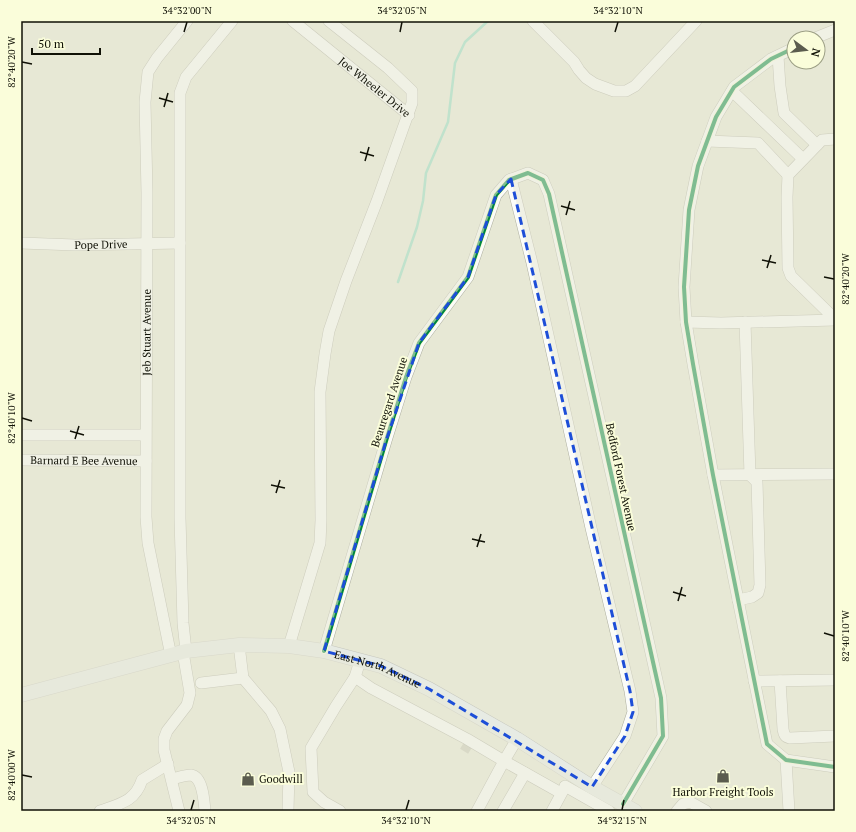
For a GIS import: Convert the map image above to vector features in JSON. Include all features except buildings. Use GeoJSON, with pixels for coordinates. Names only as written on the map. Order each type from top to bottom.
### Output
{"type":"FeatureCollection","features":[{"type":"Feature","properties":{"kind":"main road","name":"East North Avenue"},"geometry":{"type":"LineString","coordinates":[[21,695],[180,653],[239,645],[289,646],[324,651],[381,666],[429,689],[517,739],[566,784],[592,787],[619,808]]}},
{"type":"Feature","properties":{"kind":"street","name":"Jeb Stuart Avenue"},"geometry":{"type":"LineString","coordinates":[[180,653],[148,543],[146,517],[145,434],[147,243],[145,102],[148,72],[157,58],[188,21]]}},
{"type":"Feature","properties":{"kind":"street"},"geometry":{"type":"LineString","coordinates":[[179,811],[164,750],[164,739],[167,731],[187,705],[190,693],[180,653],[183,623],[180,518],[180,93],[186,77],[232,21]]}},
{"type":"Feature","properties":{"kind":"street","name":"Joe Wheeler Drive"},"geometry":{"type":"LineString","coordinates":[[293,21],[409,115],[412,103],[412,91],[388,68],[329,21]]}},
{"type":"Feature","properties":{"kind":"street"},"geometry":{"type":"LineString","coordinates":[[533,21],[546,25],[586,78],[604,88],[614,91],[626,91],[635,86],[696,21]]}},
{"type":"Feature","properties":{"kind":"street"},"geometry":{"type":"LineString","coordinates":[[786,52],[771,59],[734,87],[716,117],[707,141],[698,166],[689,210],[684,287],[686,322],[713,475],[767,744],[786,760],[835,767]]}},
{"type":"Feature","properties":{"kind":"street"},"geometry":{"type":"LineString","coordinates":[[778,56],[784,113],[817,145]]}},
{"type":"Feature","properties":{"kind":"street"},"geometry":{"type":"LineString","coordinates":[[732,91],[803,159]]}},
{"type":"Feature","properties":{"kind":"street"},"geometry":{"type":"LineString","coordinates":[[289,646],[320,544],[320,392],[329,331],[346,281],[409,115]]}},
{"type":"Feature","properties":{"kind":"street"},"geometry":{"type":"LineString","coordinates":[[835,139],[822,140],[788,175],[787,197],[788,268],[791,276],[835,320]]}},
{"type":"Feature","properties":{"kind":"street"},"geometry":{"type":"LineString","coordinates":[[707,141],[758,143],[788,175]]}},
{"type":"Feature","properties":{"kind":"street","name":"Bedford Forest Avenue"},"geometry":{"type":"LineString","coordinates":[[511,179],[528,172],[543,180],[549,194],[661,698],[664,736],[619,808]]}},
{"type":"Feature","properties":{"kind":"street"},"geometry":{"type":"LineString","coordinates":[[511,179],[536,278],[591,528],[630,691],[633,712],[625,736],[592,787]]}},
{"type":"Feature","properties":{"kind":"street","name":"Beauregard Avenue"},"geometry":{"type":"LineString","coordinates":[[324,651],[386,441],[416,350],[419,343],[468,277],[496,195],[511,179]]}},
{"type":"Feature","properties":{"kind":"street","name":"Pope Drive"},"geometry":{"type":"LineString","coordinates":[[21,243],[75,245],[180,243]]}},
{"type":"Feature","properties":{"kind":"street"},"geometry":{"type":"LineString","coordinates":[[686,322],[835,320]]}},
{"type":"Feature","properties":{"kind":"street"},"geometry":{"type":"LineString","coordinates":[[738,600],[752,597],[758,593],[760,585],[757,482],[750,475],[745,322]]}},
{"type":"Feature","properties":{"kind":"street"},"geometry":{"type":"LineString","coordinates":[[21,435],[145,434]]}},
{"type":"Feature","properties":{"kind":"street","name":"Barnard E Bee Avenue"},"geometry":{"type":"LineString","coordinates":[[21,460],[146,460]]}},
{"type":"Feature","properties":{"kind":"street"},"geometry":{"type":"LineString","coordinates":[[713,475],[835,474]]}},
{"type":"Feature","properties":{"kind":"street"},"geometry":{"type":"LineString","coordinates":[[239,645],[243,678],[271,711],[280,729],[289,772],[288,811]]}},
{"type":"Feature","properties":{"kind":"street"},"geometry":{"type":"LineString","coordinates":[[340,811],[324,802],[313,792],[311,748],[355,677],[360,661]]}},
{"type":"Feature","properties":{"kind":"street"},"geometry":{"type":"LineString","coordinates":[[355,677],[371,688],[453,731],[525,774],[566,784],[619,808]]}},
{"type":"Feature","properties":{"kind":"street"},"geometry":{"type":"LineString","coordinates":[[201,682],[243,678]]}},
{"type":"Feature","properties":{"kind":"street"},"geometry":{"type":"LineString","coordinates":[[754,681],[835,680]]}},
{"type":"Feature","properties":{"kind":"street"},"geometry":{"type":"LineString","coordinates":[[780,681],[784,735],[790,738],[835,736]]}},
{"type":"Feature","properties":{"kind":"street"},"geometry":{"type":"LineString","coordinates":[[453,731],[467,746],[480,753],[490,753]]}},
{"type":"Feature","properties":{"kind":"street"},"geometry":{"type":"LineString","coordinates":[[477,811],[517,739]]}},
{"type":"Feature","properties":{"kind":"street"},"geometry":{"type":"LineString","coordinates":[[786,760],[789,811]]}},
{"type":"Feature","properties":{"kind":"street"},"geometry":{"type":"LineString","coordinates":[[100,811],[124,803],[139,789],[142,780],[168,764]]}},
{"type":"Feature","properties":{"kind":"street"},"geometry":{"type":"LineString","coordinates":[[503,811],[525,774]]}},
{"type":"Feature","properties":{"kind":"street"},"geometry":{"type":"LineString","coordinates":[[172,779],[191,775],[197,778],[201,784],[205,811]]}},
{"type":"Feature","properties":{"kind":"street"},"geometry":{"type":"LineString","coordinates":[[552,811],[566,784]]}},
{"type":"Feature","properties":{"kind":"street"},"geometry":{"type":"LineString","coordinates":[[677,811],[682,804],[690,802],[706,811]]}},
{"type":"Feature","properties":{"kind":"highlighted area"},"geometry":{"type":"Polygon","coordinates":[[[511,179],[630,691],[633,712],[625,736],[592,787],[429,689],[381,666],[324,651],[386,441],[419,343],[468,277],[496,195],[511,179]]]}},
{"type":"Feature","properties":{"kind":"waterway"},"geometry":{"type":"LineString","coordinates":[[398,282],[417,227],[423,201],[426,173],[448,122],[455,63],[465,42],[488,21]]}},
{"type":"Feature","properties":{"kind":"tunnel"},"geometry":{"type":"LineString","coordinates":[[463,744],[471,749]]}},
{"type":"Feature","properties":{"kind":"cycle path"},"geometry":{"type":"LineString","coordinates":[[786,52],[771,59],[734,87],[716,117],[698,166],[689,210],[684,287],[686,322],[713,475],[767,744],[786,760],[835,767]]}},
{"type":"Feature","properties":{"kind":"cycle path"},"geometry":{"type":"LineString","coordinates":[[324,651],[386,441],[406,377],[419,343],[468,277],[496,195],[509,180],[528,173],[543,180],[549,194],[661,698],[663,736],[623,804]]}},
{"type":"Feature","properties":{"kind":"place","name":"Harbor Freight Tools"},"geometry":{"type":"Point","coordinates":[723,776]}},
{"type":"Feature","properties":{"kind":"place","name":"Goodwill"},"geometry":{"type":"Point","coordinates":[248,779]}}]}
